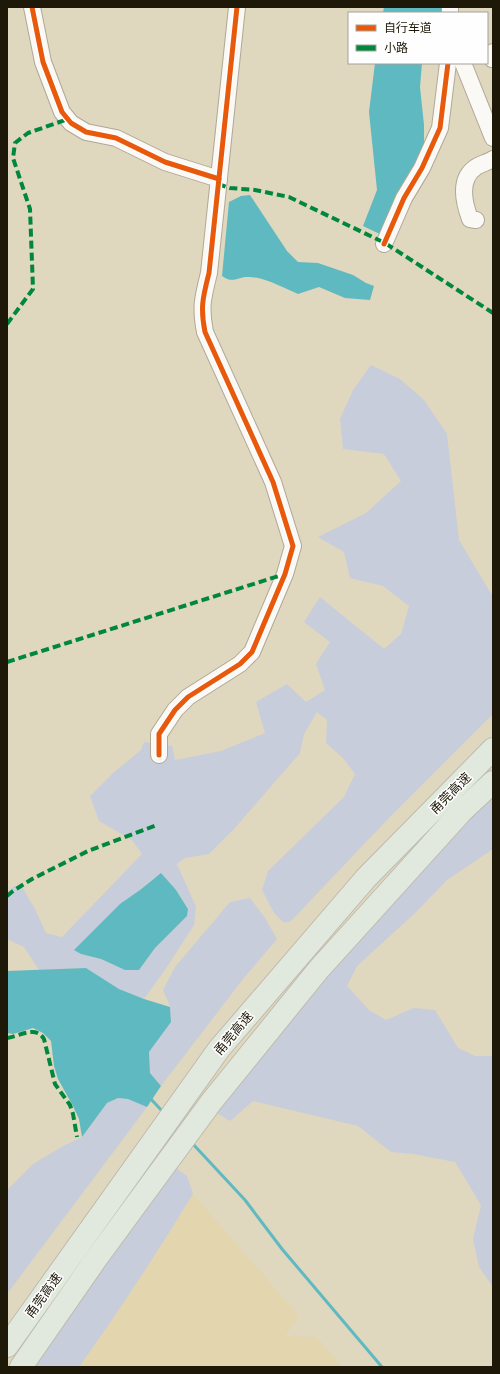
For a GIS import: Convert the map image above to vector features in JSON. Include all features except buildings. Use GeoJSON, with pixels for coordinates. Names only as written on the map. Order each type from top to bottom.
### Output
{"type":"FeatureCollection","features":[{"type":"Feature","properties":{"kind":"highway","name":"甬莞高速"},"geometry":{"type":"LineString","coordinates":[[7,1346],[219,1049],[366,878],[493,749]]}},
{"type":"Feature","properties":{"kind":"highway","name":"甬莞高速"},"geometry":{"type":"LineString","coordinates":[[21,1367],[96,1259],[209,1105],[319,969],[462,811],[493,782]]}},
{"type":"Feature","properties":{"kind":"street"},"geometry":{"type":"LineString","coordinates":[[32,7],[43,62],[62,112],[71,123],[86,132],[116,138],[165,162],[219,178]]}},
{"type":"Feature","properties":{"kind":"street"},"geometry":{"type":"LineString","coordinates":[[159,755],[160,734],[176,710],[188,697],[240,664],[252,652],[285,574],[293,546],[273,482],[205,332],[202,316],[202,304],[209,273],[237,7]]}},
{"type":"Feature","properties":{"kind":"street"},"geometry":{"type":"LineString","coordinates":[[384,244],[404,198],[422,168],[440,128],[448,64]]}},
{"type":"Feature","properties":{"kind":"street"},"geometry":{"type":"LineString","coordinates":[[463,64],[493,138]]}},
{"type":"Feature","properties":{"kind":"street"},"geometry":{"type":"LineString","coordinates":[[476,220],[470,219],[465,207],[463,195],[465,183],[470,173],[476,167],[493,159]]}},
{"type":"Feature","properties":{"kind":"shaded area"},"geometry":{"type":"Polygon","coordinates":[[[371,365],[400,379],[424,400],[447,434],[459,540],[493,597],[493,714],[386,821],[291,921],[284,923],[274,913],[262,890],[268,871],[344,797],[355,774],[343,758],[326,743],[327,720],[317,712],[304,734],[300,753],[234,829],[209,854],[185,858],[177,864],[196,907],[194,925],[144,999],[119,989],[86,968],[39,970],[24,947],[7,939],[7,892],[14,886],[22,887],[35,909],[46,933],[62,937],[142,854],[132,840],[99,821],[90,796],[113,773],[141,750],[144,742],[172,746],[175,760],[221,751],[265,733],[256,702],[287,684],[306,702],[325,690],[316,664],[330,642],[304,622],[320,597],[384,649],[401,634],[409,606],[383,586],[350,578],[344,552],[318,537],[366,513],[401,481],[384,454],[343,449],[340,419],[353,390],[371,365]],[[154,878],[140,890],[81,954],[101,959],[113,965],[139,970],[155,948],[187,916],[188,908],[176,890],[154,878]]]}},
{"type":"Feature","properties":{"kind":"shaded area"},"geometry":{"type":"Polygon","coordinates":[[[493,795],[493,849],[447,880],[414,914],[357,966],[347,986],[369,1010],[386,1020],[414,1008],[435,1010],[458,1048],[475,1056],[493,1056],[493,1287],[479,1267],[473,1239],[481,1205],[455,1162],[413,1154],[391,1152],[358,1126],[253,1101],[230,1121],[212,1110],[319,981],[469,818],[493,795]]]}},
{"type":"Feature","properties":{"kind":"shaded area"},"geometry":{"type":"Polygon","coordinates":[[[250,898],[265,918],[277,939],[243,979],[161,1086],[150,1073],[149,1052],[171,1022],[170,1006],[163,990],[175,967],[230,902],[250,898]]]}},
{"type":"Feature","properties":{"kind":"shaded area"},"geometry":{"type":"Polygon","coordinates":[[[118,1098],[128,1099],[147,1107],[7,1294],[7,1190],[33,1164],[63,1146],[82,1137],[107,1103],[118,1098]]]}},
{"type":"Feature","properties":{"kind":"shaded area"},"geometry":{"type":"Polygon","coordinates":[[[168,1162],[187,1176],[193,1194],[109,1325],[79,1367],[29,1367],[168,1162]]]}},
{"type":"Feature","properties":{"kind":"shaded area"},"geometry":{"type":"Polygon","coordinates":[[[193,1194],[299,1316],[285,1336],[317,1337],[342,1367],[79,1367],[168,1235],[193,1194]]]}},
{"type":"Feature","properties":{"kind":"water"},"geometry":{"type":"Polygon","coordinates":[[[384,7],[443,7],[441,12],[383,12],[384,7]]]}},
{"type":"Feature","properties":{"kind":"water"},"geometry":{"type":"Polygon","coordinates":[[[375,64],[422,64],[420,87],[424,125],[424,151],[384,236],[363,226],[377,190],[369,112],[375,64]]]}},
{"type":"Feature","properties":{"kind":"water"},"geometry":{"type":"Polygon","coordinates":[[[250,195],[287,251],[298,262],[318,263],[353,275],[374,286],[370,300],[345,298],[319,287],[298,294],[259,278],[244,277],[229,280],[222,276],[229,202],[241,196],[250,195]]]}},
{"type":"Feature","properties":{"kind":"water"},"geometry":{"type":"Polygon","coordinates":[[[161,873],[176,890],[188,909],[187,916],[155,948],[139,970],[125,970],[101,959],[81,954],[74,950],[120,904],[161,873]]]}},
{"type":"Feature","properties":{"kind":"water"},"geometry":{"type":"Polygon","coordinates":[[[86,968],[119,989],[170,1007],[171,1022],[149,1052],[150,1073],[161,1086],[147,1107],[128,1099],[118,1098],[107,1103],[82,1137],[79,1119],[58,1079],[54,1066],[51,1041],[43,1033],[33,1028],[13,1034],[7,1033],[7,971],[86,968]]]}},
{"type":"Feature","properties":{"kind":"waterway"},"geometry":{"type":"LineString","coordinates":[[150,1098],[163,1112]]}},
{"type":"Feature","properties":{"kind":"waterway"},"geometry":{"type":"LineString","coordinates":[[192,1143],[245,1200],[282,1249],[382,1367]]}},
{"type":"Feature","properties":{"kind":"marked path"},"geometry":{"type":"LineString","coordinates":[[7,324],[33,289],[30,209],[13,158],[15,143],[28,133],[68,119]]}},
{"type":"Feature","properties":{"kind":"marked path"},"geometry":{"type":"LineString","coordinates":[[218,184],[230,188],[255,190],[289,197],[385,243],[493,313]]}},
{"type":"Feature","properties":{"kind":"marked path"},"geometry":{"type":"LineString","coordinates":[[7,662],[285,574]]}},
{"type":"Feature","properties":{"kind":"marked path"},"geometry":{"type":"LineString","coordinates":[[7,896],[32,879],[88,851],[157,825]]}},
{"type":"Feature","properties":{"kind":"marked path"},"geometry":{"type":"LineString","coordinates":[[7,1038],[32,1032],[41,1035],[44,1039],[55,1084],[70,1105],[77,1137]]}},
{"type":"Feature","properties":{"kind":"cycle path"},"geometry":{"type":"LineString","coordinates":[[32,7],[43,62],[62,112],[71,123],[86,132],[116,138],[165,162],[219,179]]}},
{"type":"Feature","properties":{"kind":"cycle path"},"geometry":{"type":"LineString","coordinates":[[159,755],[159,734],[175,710],[188,697],[240,664],[252,652],[285,574],[293,546],[273,482],[205,332],[202,309],[209,273],[237,7]]}},
{"type":"Feature","properties":{"kind":"cycle path"},"geometry":{"type":"LineString","coordinates":[[384,244],[404,198],[422,168],[440,128],[448,64]]}}]}
